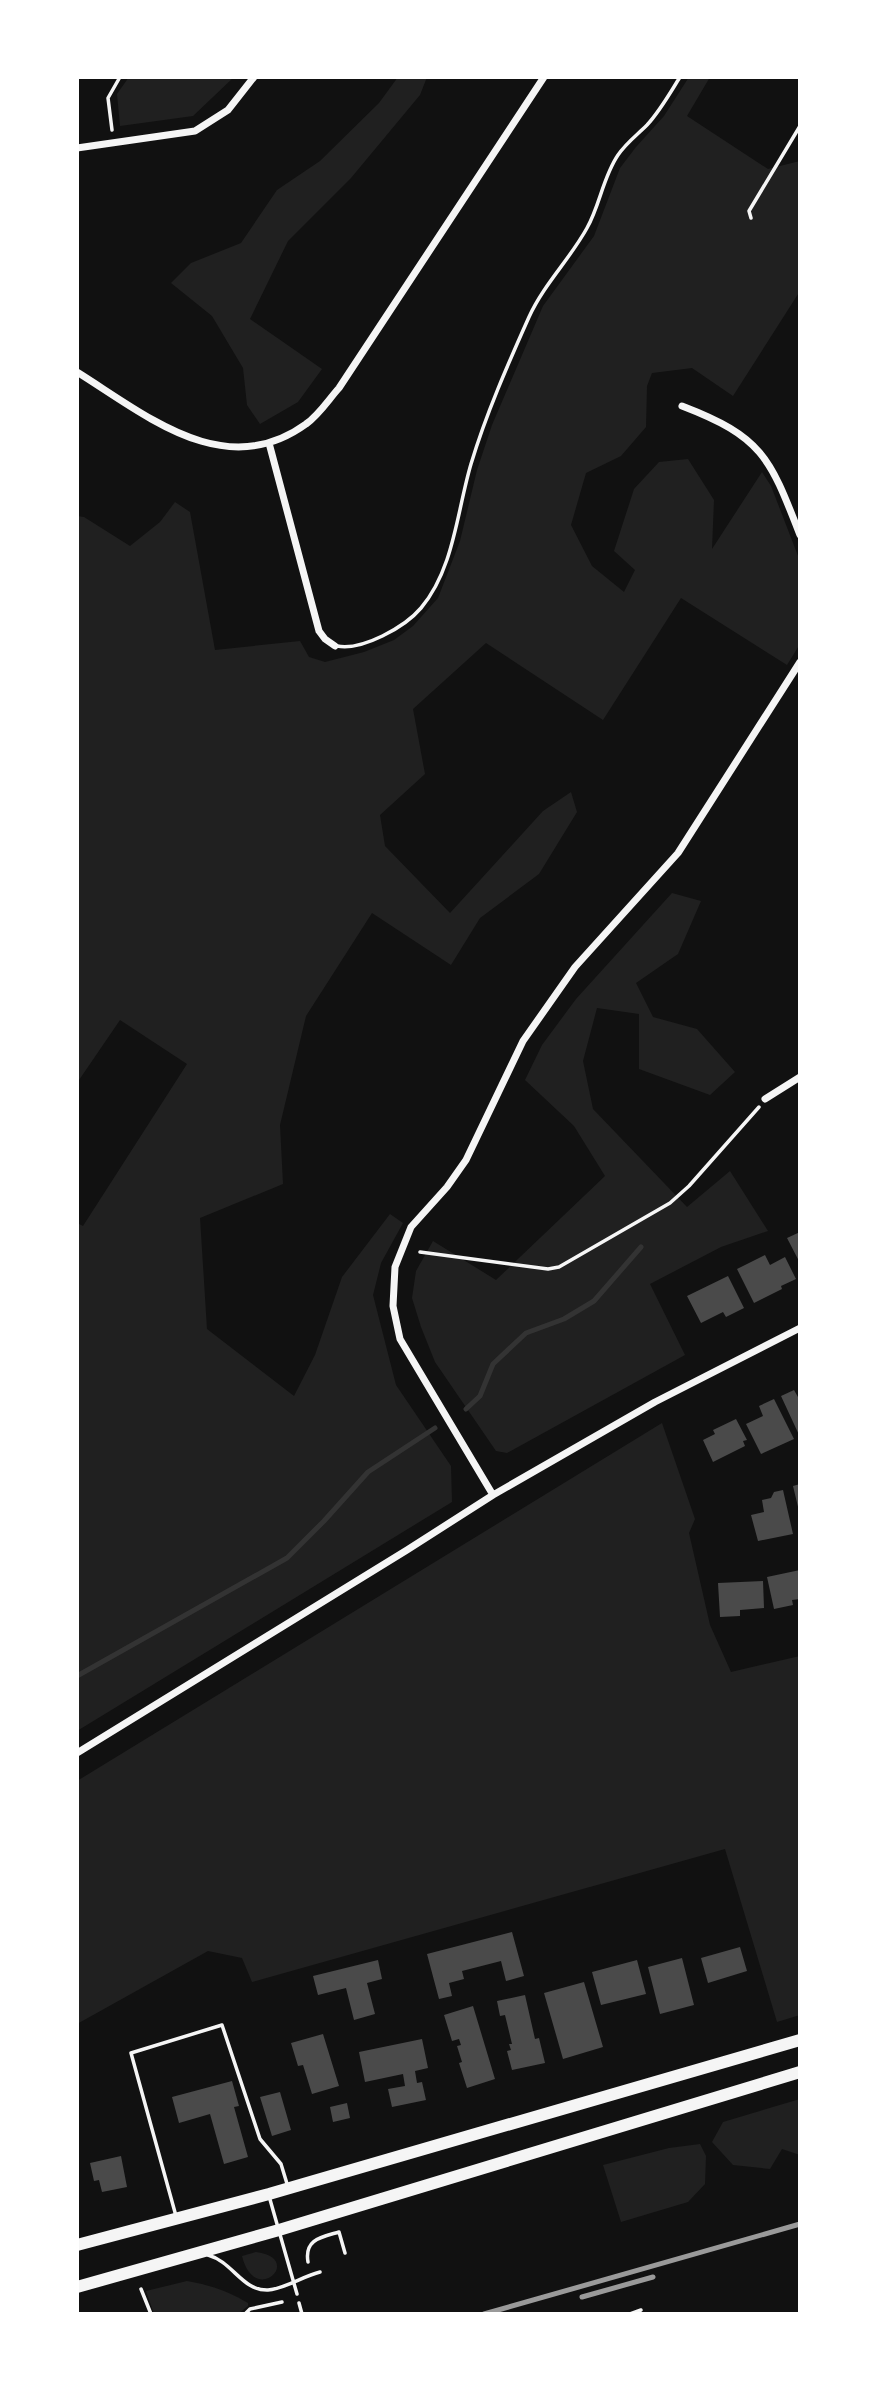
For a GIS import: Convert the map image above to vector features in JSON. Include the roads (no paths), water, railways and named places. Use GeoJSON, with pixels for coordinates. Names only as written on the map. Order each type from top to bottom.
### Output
{"type":"FeatureCollection","features":[{"type":"Feature","properties":{"kind":"main road"},"geometry":{"type":"LineString","coordinates":[[77,2245],[288,2188],[800,2040]]}},
{"type":"Feature","properties":{"kind":"main road"},"geometry":{"type":"LineString","coordinates":[[77,2287],[279,2230],[800,2072]]}},
{"type":"Feature","properties":{"kind":"street"},"geometry":{"type":"LineString","coordinates":[[77,148],[195,131],[228,110],[254,77]]}},
{"type":"Feature","properties":{"kind":"street"},"geometry":{"type":"LineString","coordinates":[[77,372],[167,428],[197,442],[237,447],[269,443],[307,423],[339,388],[544,77]]}},
{"type":"Feature","properties":{"kind":"street"},"geometry":{"type":"LineString","coordinates":[[682,405],[718,419],[748,439],[766,459],[778,479],[800,535]]}},
{"type":"Feature","properties":{"kind":"street"},"geometry":{"type":"LineString","coordinates":[[269,443],[319,631],[335,646]]}},
{"type":"Feature","properties":{"kind":"street"},"geometry":{"type":"LineString","coordinates":[[493,1494],[400,1339],[393,1306],[395,1267],[411,1227],[447,1187],[466,1160],[523,1041],[575,967],[678,853],[800,662]]}},
{"type":"Feature","properties":{"kind":"street"},"geometry":{"type":"LineString","coordinates":[[765,1099],[800,1077]]}},
{"type":"Feature","properties":{"kind":"street"},"geometry":{"type":"LineString","coordinates":[[77,1753],[396,1557],[493,1494],[654,1402],[800,1328]]}},
{"type":"Feature","properties":{"kind":"lane"},"geometry":{"type":"LineString","coordinates":[[335,646],[358,646],[386,634],[421,608],[432,591],[457,524],[482,430],[540,295],[578,245],[617,157],[662,107],[680,77]]}},
{"type":"Feature","properties":{"kind":"lane"},"geometry":{"type":"LineString","coordinates":[[177,2218],[131,2053],[222,2025],[260,2139],[281,2164],[288,2188]]}},
{"type":"Feature","properties":{"kind":"lane"},"geometry":{"type":"LineString","coordinates":[[269,2193],[297,2294]]}},
{"type":"Feature","properties":{"kind":"lane"},"geometry":{"type":"LineString","coordinates":[[201,2253],[220,2259],[243,2280],[259,2289],[278,2288],[320,2272]]}},
{"type":"Feature","properties":{"kind":"waterway"},"geometry":{"type":"LineString","coordinates":[[466,1409],[480,1396],[493,1364],[526,1333],[564,1319],[594,1301],[641,1247]]}},
{"type":"Feature","properties":{"kind":"waterway"},"geometry":{"type":"LineString","coordinates":[[77,1676],[287,1558],[368,1472],[435,1428]]}},
{"type":"Feature","properties":{"kind":"railway"},"geometry":{"type":"LineString","coordinates":[[484,2314],[800,2224]]}},
{"type":"Feature","properties":{"kind":"railway"},"geometry":{"type":"LineString","coordinates":[[582,2297],[653,2277]]}}]}
